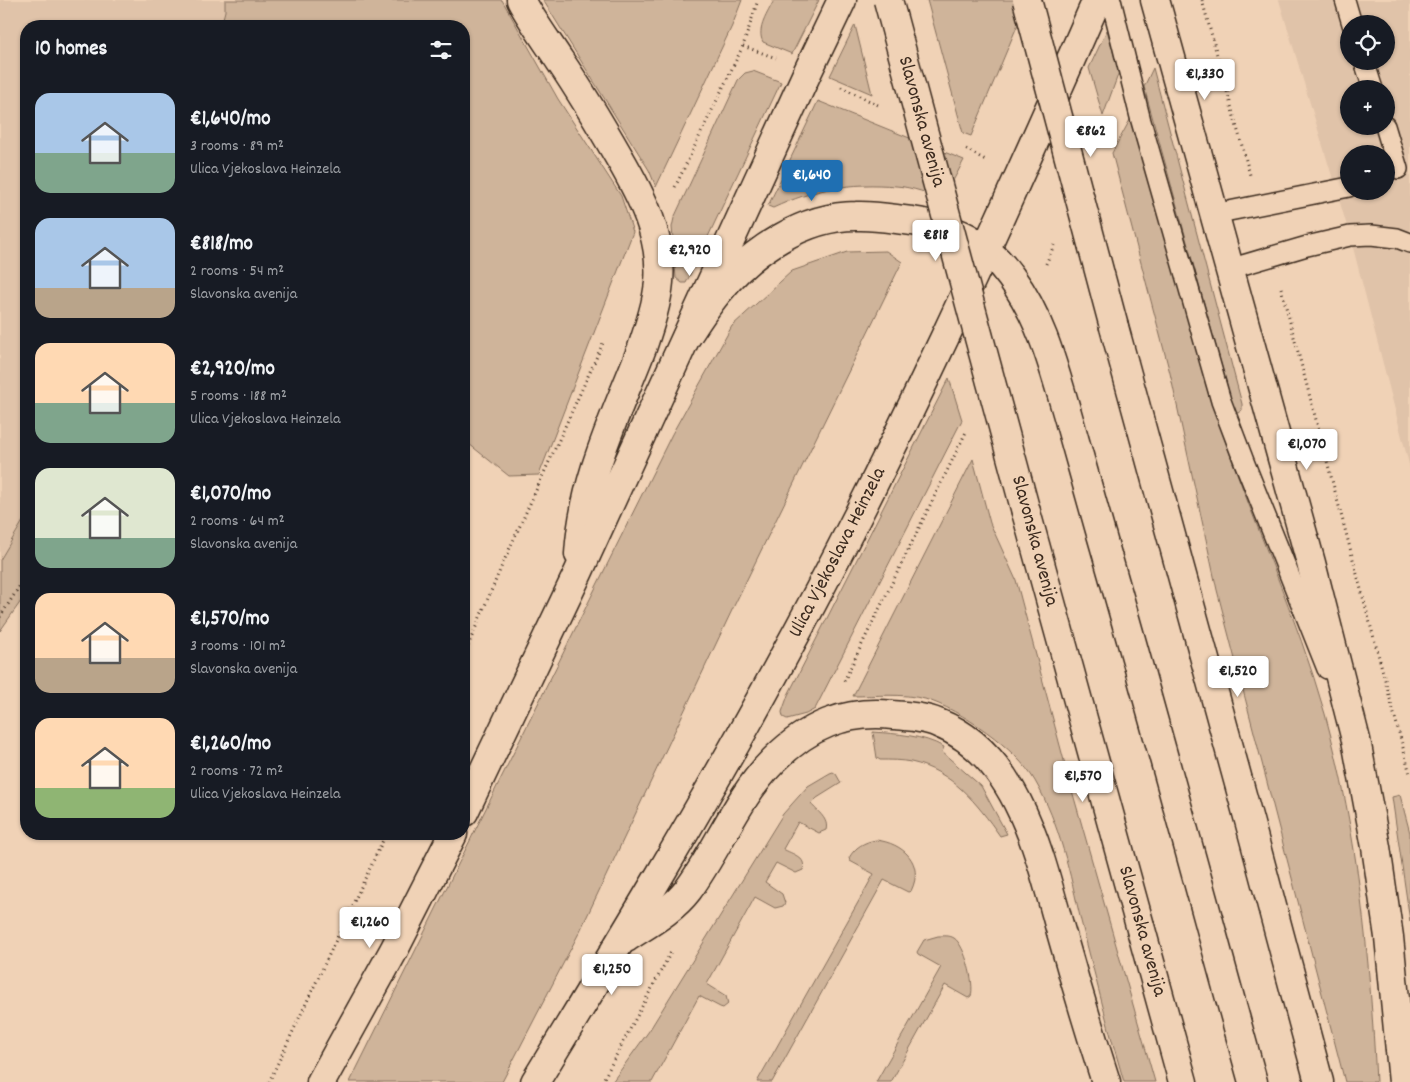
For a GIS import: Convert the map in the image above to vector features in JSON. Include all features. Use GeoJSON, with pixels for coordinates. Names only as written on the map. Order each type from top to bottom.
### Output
{"type":"FeatureCollection","features":[{"type":"Feature","properties":{"kind":"main road"},"geometry":{"type":"LineString","coordinates":[[520,0],[593,111],[640,193],[654,231],[658,256],[659,282],[653,312],[642,347],[607,432],[589,488],[581,526],[578,573]]}},
{"type":"Feature","properties":{"kind":"main road"},"geometry":{"type":"LineString","coordinates":[[470,799],[578,573],[808,70],[842,0]]}},
{"type":"Feature","properties":{"kind":"main road","name":"Slavonska avenija"},"geometry":{"type":"LineString","coordinates":[[888,0],[1026,512],[1183,1082]]}},
{"type":"Feature","properties":{"kind":"main road"},"geometry":{"type":"LineString","coordinates":[[1026,0],[1319,1082]]}},
{"type":"Feature","properties":{"kind":"main road","name":"Ulica Vjekoslava Heinzela"},"geometry":{"type":"LineString","coordinates":[[536,1082],[622,940],[777,670],[830,570],[905,420],[1019,178],[1097,0]]}},
{"type":"Feature","properties":{"kind":"main road"},"geometry":{"type":"LineString","coordinates":[[1155,0],[1311,563],[1356,740],[1376,847],[1389,937],[1403,1082]]}},
{"type":"Feature","properties":{"kind":"main road"},"geometry":{"type":"LineString","coordinates":[[687,336],[720,290],[751,258],[793,232],[825,220],[854,216],[881,217],[941,226],[963,235],[986,248],[1010,276],[1028,304],[1048,348],[1122,606],[1253,1082]]}},
{"type":"Feature","properties":{"kind":"main road"},"geometry":{"type":"LineString","coordinates":[[622,940],[668,910],[687,891],[750,789],[773,761],[792,743],[815,727],[865,714],[900,716],[937,723],[965,738],[986,757],[1008,785],[1025,815],[1040,855],[1089,1030],[1106,1082]]}},
{"type":"Feature","properties":{"kind":"main road"},"geometry":{"type":"LineString","coordinates":[[321,1082],[394,950],[450,840]]}},
{"type":"Feature","properties":{"kind":"lane"},"geometry":{"type":"LineString","coordinates":[[1111,0],[1141,121],[1221,401],[1248,474],[1356,740]]}},
{"type":"Feature","properties":{"kind":"lane"},"geometry":{"type":"LineString","coordinates":[[1345,0],[1349,15]]}},
{"type":"Feature","properties":{"kind":"lane"},"geometry":{"type":"LineString","coordinates":[[1388,135],[1398,169]]}},
{"type":"Feature","properties":{"kind":"lane"},"geometry":{"type":"LineString","coordinates":[[1214,214],[1340,189]]}},
{"type":"Feature","properties":{"kind":"lane"},"geometry":{"type":"LineString","coordinates":[[1229,269],[1307,246],[1350,236],[1371,234],[1397,238],[1410,243]]}},
{"type":"Feature","properties":{"kind":"path"},"geometry":{"type":"LineString","coordinates":[[673,190],[743,46],[758,0]]}},
{"type":"Feature","properties":{"kind":"path"},"geometry":{"type":"LineString","coordinates":[[1202,0],[1247,164]]}},
{"type":"Feature","properties":{"kind":"path"},"geometry":{"type":"LineString","coordinates":[[743,46],[778,59]]}},
{"type":"Feature","properties":{"kind":"path"},"geometry":{"type":"LineString","coordinates":[[1285,305],[1410,774]]}},
{"type":"Feature","properties":{"kind":"path"},"geometry":{"type":"LineString","coordinates":[[470,641],[503,563],[603,342]]}},
{"type":"Feature","properties":{"kind":"path"},"geometry":{"type":"LineString","coordinates":[[842,685],[969,424]]}},
{"type":"Feature","properties":{"kind":"path"},"geometry":{"type":"LineString","coordinates":[[0,617],[20,585]]}},
{"type":"Feature","properties":{"kind":"path"},"geometry":{"type":"LineString","coordinates":[[269,1082],[383,840]]}},
{"type":"Feature","properties":{"kind":"shaded area"},"geometry":{"type":"Polygon","coordinates":[[[0,0],[225,0],[223,20],[20,20],[20,526],[0,560],[0,0]]]}},
{"type":"Feature","properties":{"kind":"shaded area"},"geometry":{"type":"Polygon","coordinates":[[[225,0],[502,0],[558,99],[621,196],[633,232],[539,475],[509,476],[470,445],[470,20],[223,20],[225,0]]]}},
{"type":"Feature","properties":{"kind":"shaded area"},"geometry":{"type":"Polygon","coordinates":[[[543,0],[742,0],[732,26],[656,187],[649,170],[543,0]]]}},
{"type":"Feature","properties":{"kind":"shaded area"},"geometry":{"type":"Polygon","coordinates":[[[774,0],[819,0],[792,54],[763,42],[761,37],[762,26],[774,0]]]}},
{"type":"Feature","properties":{"kind":"shaded area"},"geometry":{"type":"Polygon","coordinates":[[[927,0],[1028,0],[971,136],[963,133],[927,0]]]}},
{"type":"Feature","properties":{"kind":"shaded area"},"geometry":{"type":"Polygon","coordinates":[[[1279,0],[1410,0],[1410,468],[1350,236],[1279,0]]]}},
{"type":"Feature","properties":{"kind":"shaded area"},"geometry":{"type":"Polygon","coordinates":[[[855,25],[872,94],[830,76],[855,25]]]}},
{"type":"Feature","properties":{"kind":"shaded area"},"geometry":{"type":"Polygon","coordinates":[[[1107,30],[1119,72],[1103,116],[1089,68],[1107,30]]]}},
{"type":"Feature","properties":{"kind":"shaded area"},"geometry":{"type":"Polygon","coordinates":[[[1153,68],[1242,404],[1242,410],[1238,413],[1234,411],[1144,87],[1153,68]]]}},
{"type":"Feature","properties":{"kind":"shaded area"},"geometry":{"type":"Polygon","coordinates":[[[753,71],[781,82],[689,277],[686,283],[682,283],[676,278],[672,227],[674,218],[738,80],[745,73],[753,71]]]}},
{"type":"Feature","properties":{"kind":"shaded area"},"geometry":{"type":"Polygon","coordinates":[[[818,101],[964,160],[944,198],[902,187],[863,185],[833,188],[788,201],[773,208],[768,206],[818,101]]]}},
{"type":"Feature","properties":{"kind":"shaded area"},"geometry":{"type":"Polygon","coordinates":[[[1131,118],[1216,413],[1288,605],[1325,714],[1346,804],[1361,896],[1376,1082],[1345,1082],[1217,590],[1170,373],[1112,153],[1131,118]]]}},
{"type":"Feature","properties":{"kind":"shaded area"},"geometry":{"type":"Polygon","coordinates":[[[886,251],[902,262],[733,608],[580,931],[502,1082],[350,1082],[672,434],[732,326],[792,271],[847,252],[886,251]]]}},
{"type":"Feature","properties":{"kind":"shaded area"},"geometry":{"type":"Polygon","coordinates":[[[949,378],[962,420],[815,709],[806,714],[787,719],[783,717],[782,712],[788,695],[949,378]]]}},
{"type":"Feature","properties":{"kind":"shaded area"},"geometry":{"type":"Polygon","coordinates":[[[973,459],[990,523],[1016,580],[1071,787],[1155,1082],[1124,1082],[1058,832],[1044,797],[1027,769],[1002,744],[986,732],[939,704],[907,696],[853,696],[973,459]]]}},
{"type":"Feature","properties":{"kind":"shaded area"},"geometry":{"type":"Polygon","coordinates":[[[20,526],[20,603],[0,631],[0,560],[20,526]]]}},
{"type":"Feature","properties":{"kind":"shaded area"},"geometry":{"type":"Polygon","coordinates":[[[873,732],[901,734],[927,740],[944,747],[942,752],[981,786],[1007,834],[1000,836],[973,800],[939,773],[926,766],[911,762],[880,760],[877,758],[873,732]]]}},
{"type":"Feature","properties":{"kind":"shaded area"},"geometry":{"type":"Polygon","coordinates":[[[833,772],[841,783],[811,804],[826,822],[826,830],[819,833],[798,822],[783,849],[801,859],[804,866],[803,870],[796,873],[776,863],[765,882],[782,894],[785,903],[783,906],[775,908],[755,897],[707,984],[726,996],[728,1004],[723,1008],[699,996],[652,1082],[612,1082],[649,1031],[783,814],[808,786],[833,772]]]}},
{"type":"Feature","properties":{"kind":"shaded area"},"geometry":{"type":"Polygon","coordinates":[[[1400,795],[1410,833],[1410,921],[1392,797],[1400,795]]]}},
{"type":"Feature","properties":{"kind":"shaded area"},"geometry":{"type":"Polygon","coordinates":[[[876,840],[895,845],[909,856],[915,872],[915,881],[911,891],[908,892],[884,880],[772,1082],[757,1082],[874,874],[850,861],[849,858],[860,846],[876,840]]]}},
{"type":"Feature","properties":{"kind":"shaded area"},"geometry":{"type":"Polygon","coordinates":[[[938,936],[954,938],[962,948],[972,983],[971,996],[968,998],[945,985],[891,1082],[876,1082],[941,967],[917,952],[924,940],[938,936]]]}}]}
